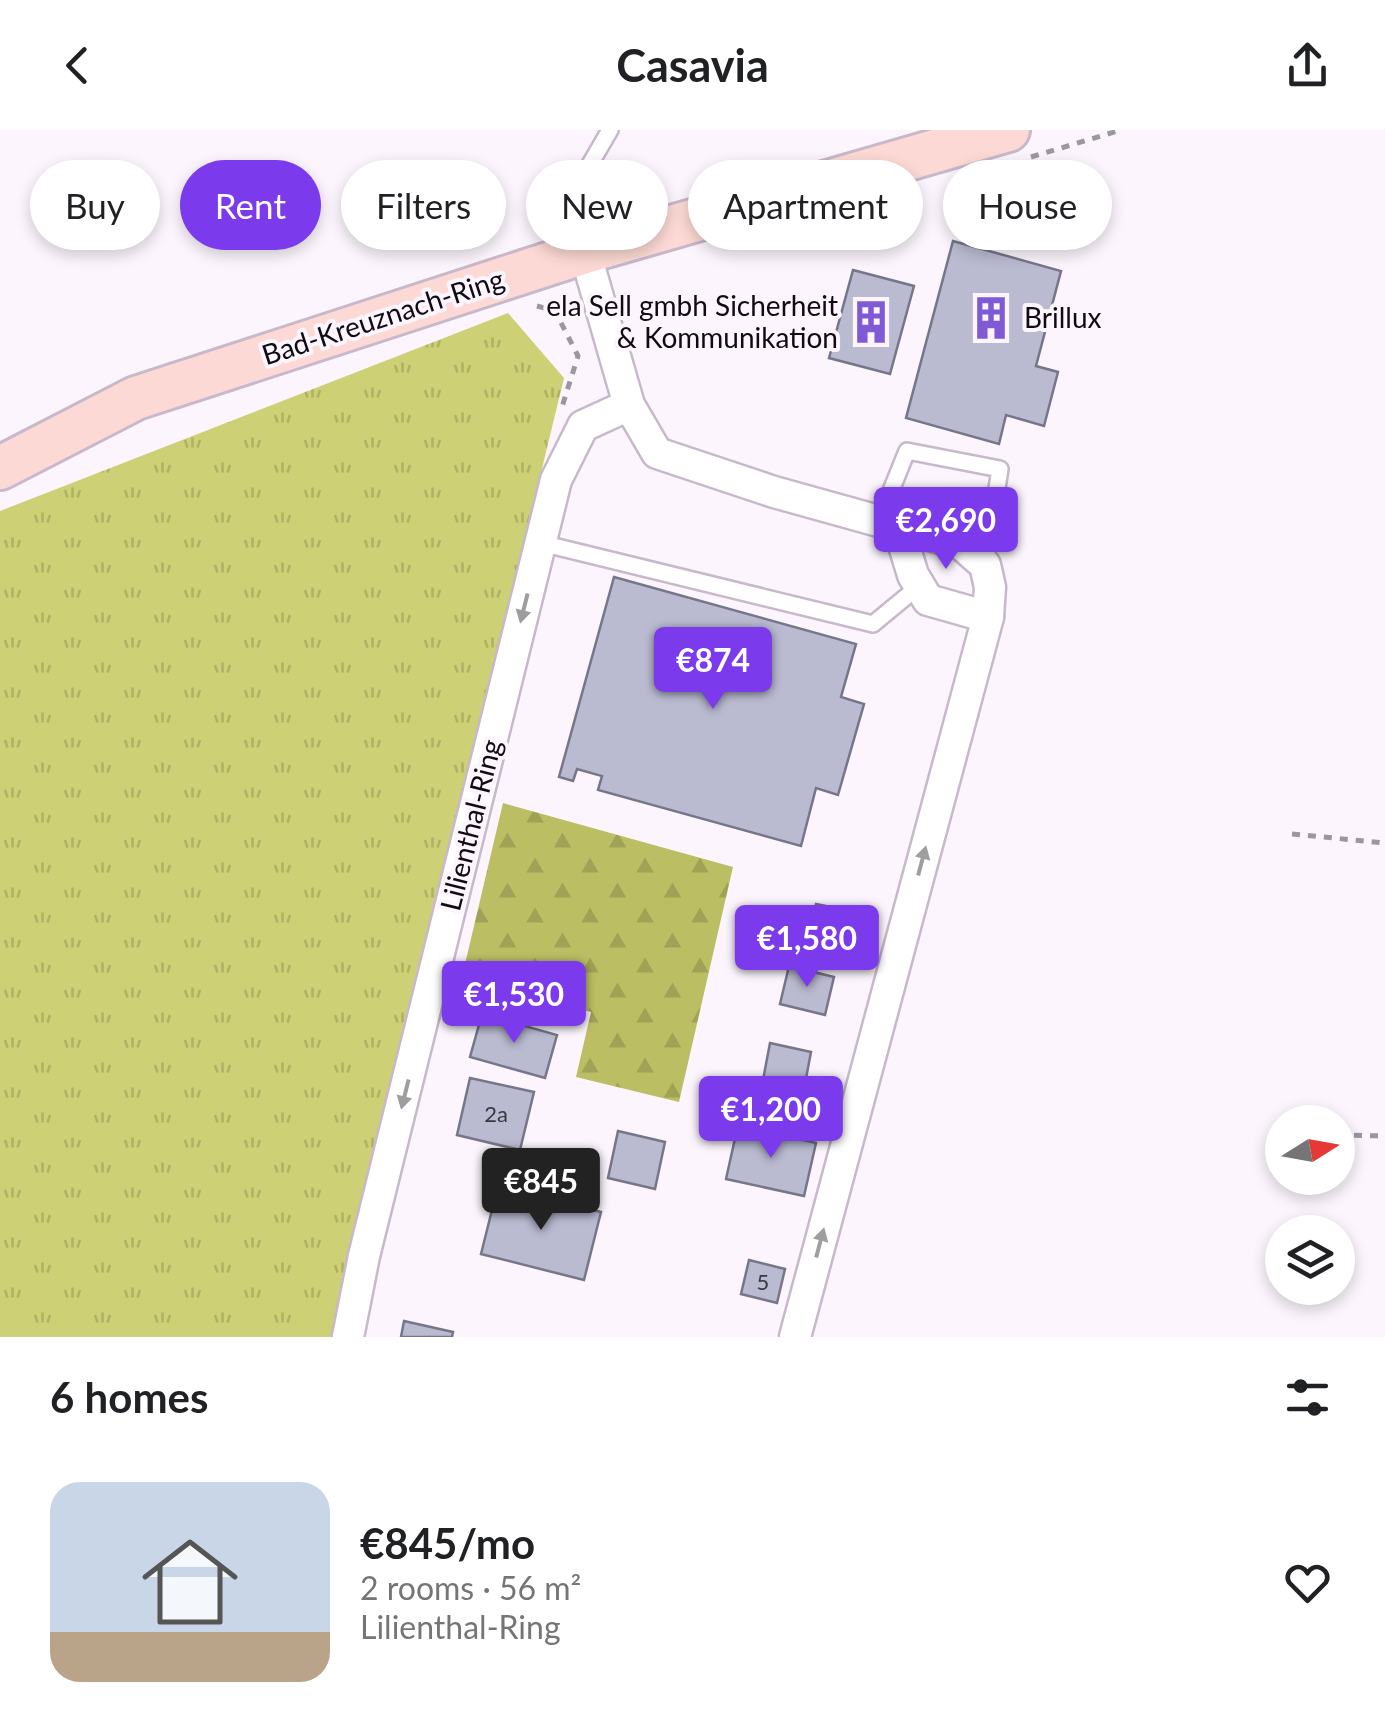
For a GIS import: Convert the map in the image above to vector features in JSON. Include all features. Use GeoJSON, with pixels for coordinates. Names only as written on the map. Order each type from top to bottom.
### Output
{"type":"FeatureCollection","features":[{"type":"Feature","properties":{"kind":"main road","name":"Bad-Kreuznach-Ring"},"geometry":{"type":"LineString","coordinates":[[0,468],[136,398],[1013,146]]}},
{"type":"Feature","properties":{"kind":"street"},"geometry":{"type":"LineString","coordinates":[[590,269],[629,405],[657,454],[888,526],[960,544],[985,566],[990,587],[988,616],[795,1337]]}},
{"type":"Feature","properties":{"kind":"street","name":"Lilienthal-Ring"},"geometry":{"type":"LineString","coordinates":[[348,1337],[364,1256],[556,480],[583,426],[629,405]]}},
{"type":"Feature","properties":{"kind":"street"},"geometry":{"type":"LineString","coordinates":[[888,526],[928,600],[988,616]]}},
{"type":"Feature","properties":{"kind":"lane"},"geometry":{"type":"LineString","coordinates":[[590,269],[589,166],[610,130]]}},
{"type":"Feature","properties":{"kind":"lane"},"geometry":{"type":"LineString","coordinates":[[888,526],[907,451],[1000,470],[985,566]]}},
{"type":"Feature","properties":{"kind":"lane"},"geometry":{"type":"LineString","coordinates":[[540,542],[873,624],[919,586]]}},
{"type":"Feature","properties":{"kind":"path"},"geometry":{"type":"LineString","coordinates":[[1013,146],[1122,130]]}},
{"type":"Feature","properties":{"kind":"path"},"geometry":{"type":"LineString","coordinates":[[534,305],[590,269]]}},
{"type":"Feature","properties":{"kind":"path"},"geometry":{"type":"LineString","coordinates":[[1292,834],[1385,842]]}},
{"type":"Feature","properties":{"kind":"path"},"geometry":{"type":"LineString","coordinates":[[1355,1136],[1385,1136]]}},
{"type":"Feature","properties":{"kind":"green space"},"geometry":{"type":"Polygon","coordinates":[[[508,313],[564,378],[331,1337],[0,1337],[0,511],[508,313]]]}},
{"type":"Feature","properties":{"kind":"green space"},"geometry":{"type":"Polygon","coordinates":[[[503,803],[733,867],[679,1102],[576,1077],[591,1012],[461,981],[503,803]]]}},
{"type":"Feature","properties":{"kind":"building","name":"Brillux"},"geometry":{"type":"Polygon","coordinates":[[[951,250],[985,250],[1061,271],[1036,366],[1058,372],[1044,426],[1006,415],[999,444],[906,418],[951,250]]]}},
{"type":"Feature","properties":{"kind":"building","name":"ela Sell gmbh Sicherheit & Kommunikation"},"geometry":{"type":"Polygon","coordinates":[[[853,270],[914,286],[890,374],[829,358],[853,270]]]}},
{"type":"Feature","properties":{"kind":"building"},"geometry":{"type":"Polygon","coordinates":[[[614,577],[856,644],[841,697],[864,704],[838,795],[816,788],[801,846],[598,790],[602,776],[577,769],[573,781],[559,777],[614,577]]]}},
{"type":"Feature","properties":{"kind":"building"},"geometry":{"type":"Polygon","coordinates":[[[816,904],[850,911],[843,949],[809,942],[816,904]]]}},
{"type":"Feature","properties":{"kind":"building"},"geometry":{"type":"Polygon","coordinates":[[[789,966],[834,977],[825,1015],[780,1004],[789,966]]]}},
{"type":"Feature","properties":{"kind":"building"},"geometry":{"type":"Polygon","coordinates":[[[482,1014],[557,1035],[545,1078],[470,1057],[482,1014]]]}},
{"type":"Feature","properties":{"kind":"building"},"geometry":{"type":"Polygon","coordinates":[[[770,1043],[811,1052],[804,1089],[763,1080],[770,1043]]]}},
{"type":"Feature","properties":{"kind":"building"},"geometry":{"type":"Polygon","coordinates":[[[470,1078],[534,1092],[520,1150],[457,1135],[470,1078]]]}},
{"type":"Feature","properties":{"kind":"building"},"geometry":{"type":"Polygon","coordinates":[[[738,1125],[816,1143],[804,1196],[726,1179],[738,1125]]]}},
{"type":"Feature","properties":{"kind":"building"},"geometry":{"type":"Polygon","coordinates":[[[618,1131],[665,1142],[655,1189],[608,1178],[618,1131]]]}},
{"type":"Feature","properties":{"kind":"building"},"geometry":{"type":"Polygon","coordinates":[[[498,1186],[601,1212],[584,1280],[481,1254],[498,1186]]]}},
{"type":"Feature","properties":{"kind":"building"},"geometry":{"type":"Polygon","coordinates":[[[749,1260],[785,1269],[777,1303],[741,1294],[749,1260]]]}},
{"type":"Feature","properties":{"kind":"building"},"geometry":{"type":"Polygon","coordinates":[[[404,1321],[453,1332],[452,1337],[401,1337],[404,1321]]]}},
{"type":"Feature","properties":{"kind":"place","name":"Brillux"},"geometry":{"type":"Point","coordinates":[991,318]}},
{"type":"Feature","properties":{"kind":"place","name":"ela Sell gmbh Sicherheit & Kommunikation"},"geometry":{"type":"Point","coordinates":[871,322]}}]}
